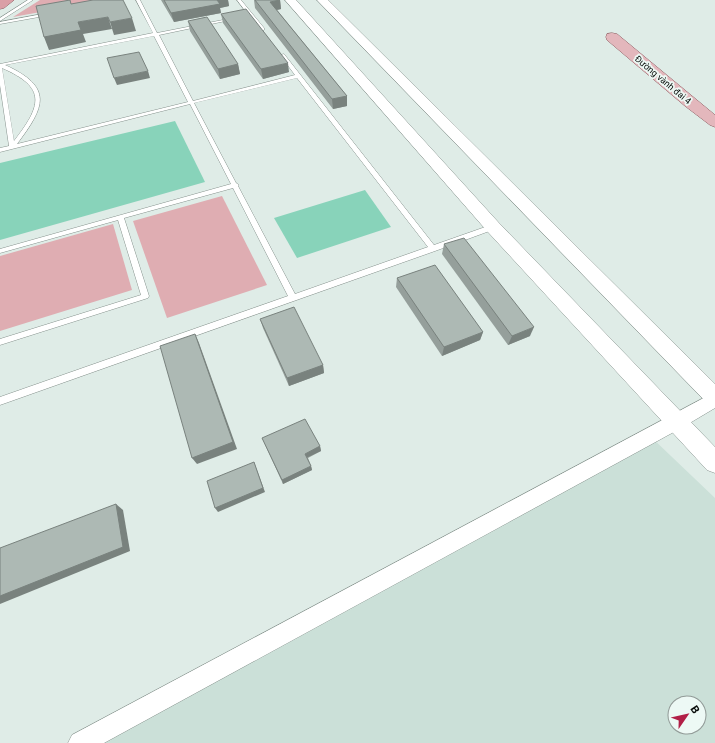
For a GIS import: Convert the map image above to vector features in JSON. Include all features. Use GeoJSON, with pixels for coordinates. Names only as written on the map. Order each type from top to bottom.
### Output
{"type":"FeatureCollection","features":[{"type":"Feature","properties":{"kind":"highway"},"geometry":{"type":"LineString","coordinates":[[0,5],[8,0]]}},
{"type":"Feature","properties":{"kind":"main road","name":"Đường vành đai 4"},"geometry":{"type":"LineString","coordinates":[[612,37],[690,103],[715,122]]}},
{"type":"Feature","properties":{"kind":"street"},"geometry":{"type":"LineString","coordinates":[[80,743],[677,422],[715,399],[322,0]]}},
{"type":"Feature","properties":{"kind":"street"},"geometry":{"type":"LineString","coordinates":[[294,1],[493,227],[715,463]]}},
{"type":"Feature","properties":{"kind":"lane"},"geometry":{"type":"LineString","coordinates":[[0,20],[31,0]]}},
{"type":"Feature","properties":{"kind":"lane"},"geometry":{"type":"LineString","coordinates":[[138,0],[236,185],[293,298]]}},
{"type":"Feature","properties":{"kind":"lane"},"geometry":{"type":"LineString","coordinates":[[239,0],[265,33]]}},
{"type":"Feature","properties":{"kind":"lane"},"geometry":{"type":"LineString","coordinates":[[0,23],[53,13]]}},
{"type":"Feature","properties":{"kind":"lane"},"geometry":{"type":"LineString","coordinates":[[244,16],[251,15]]}},
{"type":"Feature","properties":{"kind":"lane"},"geometry":{"type":"LineString","coordinates":[[0,65],[236,18]]}},
{"type":"Feature","properties":{"kind":"lane"},"geometry":{"type":"LineString","coordinates":[[279,52],[433,249]]}},
{"type":"Feature","properties":{"kind":"lane"},"geometry":{"type":"LineString","coordinates":[[0,65],[23,75],[30,81],[38,94],[39,102],[35,112],[12,147]]}},
{"type":"Feature","properties":{"kind":"lane"},"geometry":{"type":"LineString","coordinates":[[0,68],[12,147]]}},
{"type":"Feature","properties":{"kind":"lane"},"geometry":{"type":"LineString","coordinates":[[0,150],[298,76]]}},
{"type":"Feature","properties":{"kind":"lane"},"geometry":{"type":"LineString","coordinates":[[0,251],[236,185]]}},
{"type":"Feature","properties":{"kind":"lane"},"geometry":{"type":"LineString","coordinates":[[0,342],[145,296],[120,218]]}},
{"type":"Feature","properties":{"kind":"lane"},"geometry":{"type":"LineString","coordinates":[[0,401],[493,227]]}},
{"type":"Feature","properties":{"kind":"shaded area"},"geometry":{"type":"Polygon","coordinates":[[[40,0],[107,0],[13,17],[40,0]]]}},
{"type":"Feature","properties":{"kind":"shaded area"},"geometry":{"type":"Polygon","coordinates":[[[175,121],[205,182],[0,240],[0,163],[175,121]]]}},
{"type":"Feature","properties":{"kind":"shaded area"},"geometry":{"type":"Polygon","coordinates":[[[365,190],[391,227],[297,258],[274,218],[365,190]]]}},
{"type":"Feature","properties":{"kind":"shaded area"},"geometry":{"type":"Polygon","coordinates":[[[222,196],[267,285],[167,318],[133,221],[222,196]]]}},
{"type":"Feature","properties":{"kind":"shaded area"},"geometry":{"type":"Polygon","coordinates":[[[113,224],[132,290],[0,331],[0,256],[113,224]]]}},
{"type":"Feature","properties":{"kind":"shaded area"},"geometry":{"type":"Polygon","coordinates":[[[650,436],[715,498],[715,743],[88,743],[650,436]]]}},
{"type":"Feature","properties":{"kind":"building"},"geometry":{"type":"Polygon","coordinates":[[[70,0],[71,4],[93,0],[123,0],[132,18],[110,22],[108,17],[78,22],[81,30],[44,37],[36,6],[70,0]]]}},
{"type":"Feature","properties":{"kind":"building"},"geometry":{"type":"Polygon","coordinates":[[[164,0],[217,0],[220,4],[171,13],[164,0]]]}},
{"type":"Feature","properties":{"kind":"building"},"geometry":{"type":"Polygon","coordinates":[[[255,0],[280,0],[270,2],[347,96],[332,99],[255,0]]]}},
{"type":"Feature","properties":{"kind":"building"},"geometry":{"type":"Polygon","coordinates":[[[246,9],[288,63],[261,69],[221,14],[246,9]]]}},
{"type":"Feature","properties":{"kind":"building"},"geometry":{"type":"Polygon","coordinates":[[[207,17],[238,64],[218,69],[188,21],[207,17]]]}},
{"type":"Feature","properties":{"kind":"building"},"geometry":{"type":"Polygon","coordinates":[[[139,52],[148,71],[114,78],[107,58],[139,52]]]}},
{"type":"Feature","properties":{"kind":"building"},"geometry":{"type":"Polygon","coordinates":[[[464,238],[534,327],[512,336],[444,244],[464,238]]]}},
{"type":"Feature","properties":{"kind":"building"},"geometry":{"type":"Polygon","coordinates":[[[435,265],[483,332],[444,347],[397,278],[435,265]]]}},
{"type":"Feature","properties":{"kind":"building"},"geometry":{"type":"Polygon","coordinates":[[[294,307],[323,365],[287,378],[260,319],[294,307]]]}},
{"type":"Feature","properties":{"kind":"building"},"geometry":{"type":"Polygon","coordinates":[[[195,334],[233,442],[192,458],[160,346],[195,334]]]}},
{"type":"Feature","properties":{"kind":"building"},"geometry":{"type":"Polygon","coordinates":[[[305,419],[320,446],[305,454],[311,466],[282,480],[262,438],[305,419]]]}},
{"type":"Feature","properties":{"kind":"building"},"geometry":{"type":"Polygon","coordinates":[[[254,462],[263,488],[215,508],[207,481],[254,462]]]}},
{"type":"Feature","properties":{"kind":"building"},"geometry":{"type":"Polygon","coordinates":[[[116,504],[123,547],[0,596],[0,548],[116,504]]]}}]}
